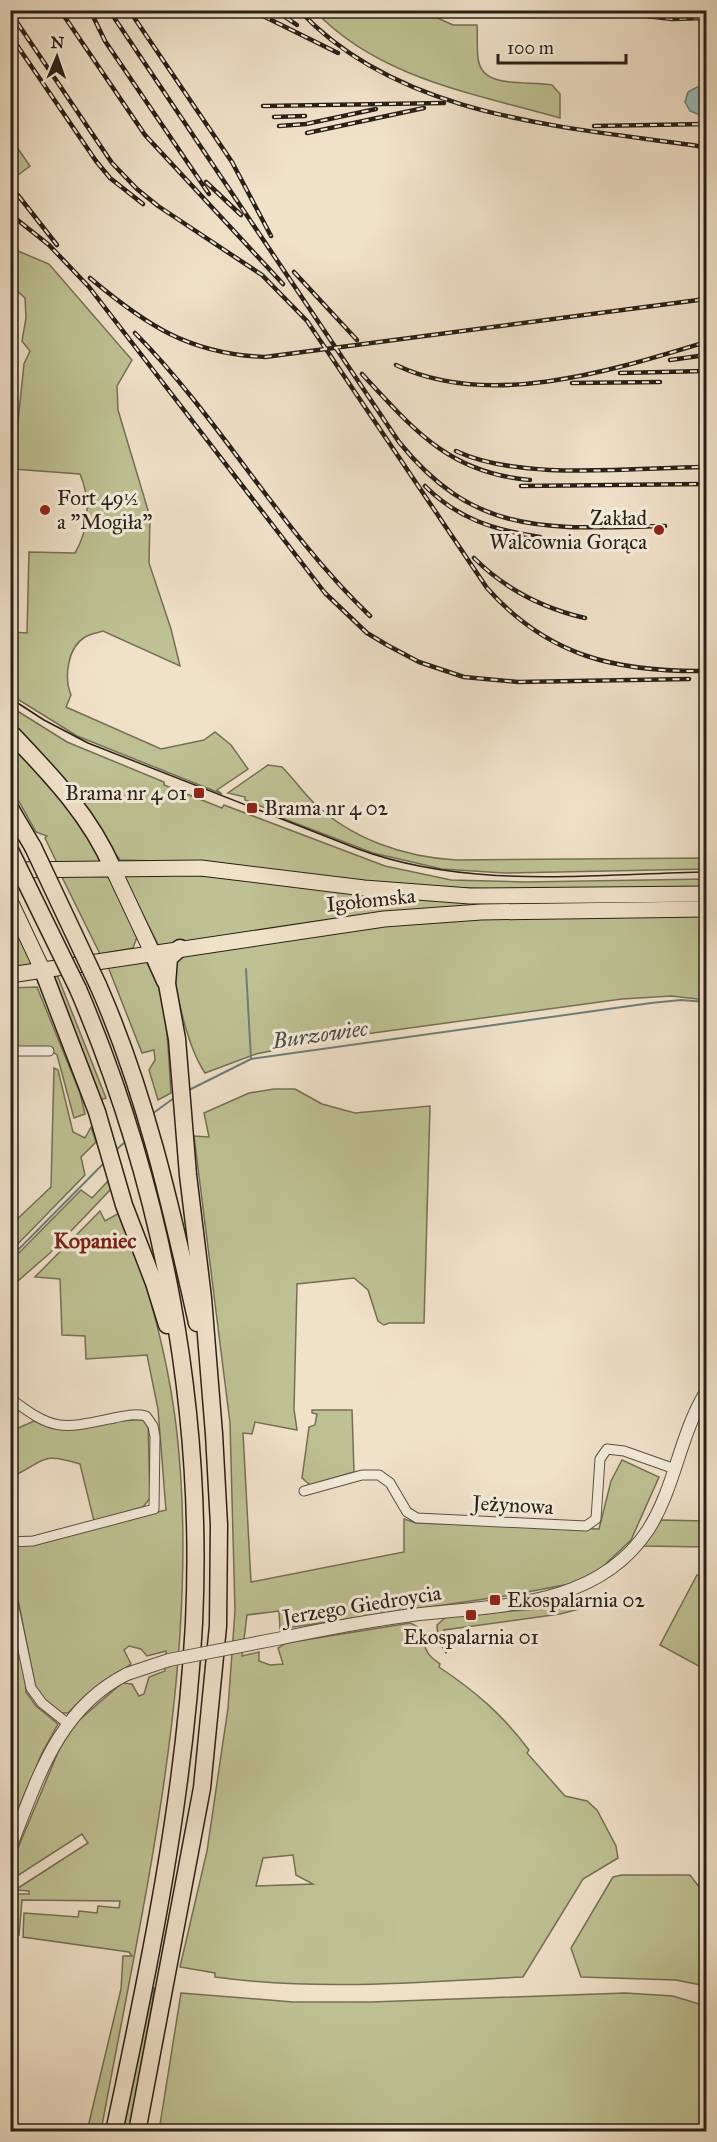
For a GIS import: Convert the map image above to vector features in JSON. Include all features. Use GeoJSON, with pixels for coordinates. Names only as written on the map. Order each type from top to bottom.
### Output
{"type":"FeatureCollection","features":[{"type":"Feature","properties":{"kind":"highway"},"geometry":{"type":"LineString","coordinates":[[10,732],[70,798],[92,830],[113,869]]}},
{"type":"Feature","properties":{"kind":"highway"},"geometry":{"type":"LineString","coordinates":[[10,808],[33,848],[98,985],[127,1057],[163,1173],[181,1245],[208,1377]]}},
{"type":"Feature","properties":{"kind":"highway"},"geometry":{"type":"LineString","coordinates":[[10,850],[78,988],[109,1062],[147,1188],[170,1290],[183,1371],[191,1448],[195,1525],[189,1687],[173,1822],[114,2132]]}},
{"type":"Feature","properties":{"kind":"highway"},"geometry":{"type":"LineString","coordinates":[[137,2132],[192,1845],[211,1720],[218,1626],[217,1483],[203,1298],[186,1148],[177,1039],[167,984],[169,958],[180,948]]}},
{"type":"Feature","properties":{"kind":"highway"},"geometry":{"type":"LineString","coordinates":[[152,952],[167,984]]}},
{"type":"Feature","properties":{"kind":"highway"},"geometry":{"type":"LineString","coordinates":[[43,971],[97,1112],[124,1204],[154,1283],[183,1371]]}},
{"type":"Feature","properties":{"kind":"main road","name":"Igołomska"},"geometry":{"type":"LineString","coordinates":[[10,870],[201,868],[364,888],[451,895],[706,894]]}},
{"type":"Feature","properties":{"kind":"main road"},"geometry":{"type":"LineString","coordinates":[[113,869],[152,952]]}},
{"type":"Feature","properties":{"kind":"main road"},"geometry":{"type":"LineString","coordinates":[[10,901],[43,971]]}},
{"type":"Feature","properties":{"kind":"main road","name":"Igołomska"},"geometry":{"type":"LineString","coordinates":[[10,975],[341,924],[438,914],[706,909]]}},
{"type":"Feature","properties":{"kind":"street"},"geometry":{"type":"LineString","coordinates":[[10,1051],[49,1051]]}},
{"type":"Feature","properties":{"kind":"street","name":"Jerzego Giedroycia"},"geometry":{"type":"LineString","coordinates":[[10,1848],[44,1763],[67,1723],[97,1693],[127,1674],[169,1660],[393,1618],[538,1600],[582,1586],[619,1562],[647,1532],[664,1500],[697,1408],[706,1392]]}},
{"type":"Feature","properties":{"kind":"street"},"geometry":{"type":"LineString","coordinates":[[10,1398],[39,1419],[59,1426],[142,1414],[150,1420],[155,1437],[154,1509],[33,1541],[10,1542]]}},
{"type":"Feature","properties":{"kind":"street","name":"Jeżynowa"},"geometry":{"type":"LineString","coordinates":[[304,1491],[351,1477],[374,1474],[386,1478],[407,1512],[417,1518],[586,1526],[592,1524],[596,1519],[600,1459],[607,1449],[624,1451],[675,1469]]}},
{"type":"Feature","properties":{"kind":"street"},"geometry":{"type":"LineString","coordinates":[[10,1588],[31,1688],[42,1703],[67,1723]]}},
{"type":"Feature","properties":{"kind":"green space"},"geometry":{"type":"Polygon","coordinates":[[[315,11],[422,11],[453,25],[477,25],[478,59],[483,71],[500,81],[552,85],[560,94],[560,118],[429,81],[398,68],[368,53],[340,34],[315,11]]]}},
{"type":"Feature","properties":{"kind":"green space"},"geometry":{"type":"Polygon","coordinates":[[[10,137],[30,166],[14,178],[11,174],[10,137]]]}},
{"type":"Feature","properties":{"kind":"green space"},"geometry":{"type":"Polygon","coordinates":[[[10,244],[18,251],[49,264],[132,360],[117,386],[118,410],[150,517],[149,563],[171,629],[180,666],[103,631],[89,635],[79,642],[71,656],[68,680],[71,695],[66,707],[161,749],[204,740],[215,732],[231,745],[248,769],[217,790],[222,794],[77,736],[11,695],[11,632],[27,633],[29,552],[75,553],[86,524],[87,504],[80,474],[13,469],[24,364],[30,351],[22,341],[26,318],[25,298],[11,288],[10,244]]]}},
{"type":"Feature","properties":{"kind":"green space"},"geometry":{"type":"Polygon","coordinates":[[[11,707],[67,742],[164,782],[164,785],[222,808],[224,805],[385,866],[451,880],[524,882],[706,879],[706,889],[440,890],[199,862],[120,860],[49,766],[11,724],[11,707]]]}},
{"type":"Feature","properties":{"kind":"green space"},"geometry":{"type":"Polygon","coordinates":[[[10,739],[50,782],[105,862],[58,865],[45,838],[47,836],[36,832],[11,787],[10,739]]]}},
{"type":"Feature","properties":{"kind":"green space"},"geometry":{"type":"Polygon","coordinates":[[[268,765],[282,767],[313,802],[344,826],[379,844],[417,855],[456,860],[706,858],[706,869],[504,873],[442,869],[373,853],[282,818],[283,815],[245,800],[245,797],[228,793],[268,765]]]}},
{"type":"Feature","properties":{"kind":"green space"},"geometry":{"type":"Polygon","coordinates":[[[61,875],[107,877],[112,881],[138,934],[133,948],[100,954],[61,875]]]}},
{"type":"Feature","properties":{"kind":"green space"},"geometry":{"type":"Polygon","coordinates":[[[183,875],[706,899],[706,904],[453,908],[159,946],[125,879],[126,876],[183,875]]]}},
{"type":"Feature","properties":{"kind":"green space"},"geometry":{"type":"Polygon","coordinates":[[[706,914],[706,1000],[671,996],[622,999],[329,1039],[256,1054],[205,1073],[188,1034],[174,972],[173,959],[180,953],[423,920],[706,914]]]}},
{"type":"Feature","properties":{"kind":"green space"},"geometry":{"type":"Polygon","coordinates":[[[10,918],[32,964],[11,968],[10,918]]]}},
{"type":"Feature","properties":{"kind":"green space"},"geometry":{"type":"Polygon","coordinates":[[[148,958],[160,990],[169,1059],[171,1093],[158,1100],[149,1070],[155,1060],[154,1050],[142,1053],[107,964],[148,958]]]}},
{"type":"Feature","properties":{"kind":"green space"},"geometry":{"type":"Polygon","coordinates":[[[56,972],[106,1098],[100,1100],[51,978],[56,972]]]}},
{"type":"Feature","properties":{"kind":"green space"},"geometry":{"type":"Polygon","coordinates":[[[37,987],[80,1093],[85,1114],[74,1118],[57,1055],[45,1047],[11,1048],[10,988],[37,987]]]}},
{"type":"Feature","properties":{"kind":"green space"},"geometry":{"type":"Polygon","coordinates":[[[54,1068],[58,1070],[73,1132],[85,1138],[91,1127],[96,1142],[81,1157],[85,1175],[11,1251],[11,1225],[51,1187],[54,1068]]]}},
{"type":"Feature","properties":{"kind":"green space"},"geometry":{"type":"Polygon","coordinates":[[[274,1089],[295,1089],[322,1104],[355,1113],[430,1106],[424,1323],[384,1325],[378,1321],[368,1290],[354,1278],[297,1284],[294,1409],[297,1430],[255,1422],[252,1434],[243,1433],[251,1582],[404,1552],[404,1519],[416,1523],[599,1529],[611,1481],[622,1460],[659,1477],[631,1540],[596,1573],[570,1584],[511,1595],[280,1629],[279,1611],[247,1615],[242,1656],[259,1652],[259,1661],[270,1665],[283,1664],[278,1648],[286,1643],[410,1623],[421,1632],[428,1653],[440,1664],[439,1667],[465,1685],[499,1715],[529,1750],[527,1753],[565,1796],[587,1801],[597,1810],[616,1846],[618,1858],[583,1879],[523,1977],[407,1983],[292,1984],[215,1977],[215,1973],[180,1967],[207,1851],[228,1708],[235,1611],[230,1423],[194,1136],[209,1137],[204,1113],[249,1093],[274,1089]],[[293,1855],[263,1858],[256,1886],[313,1884],[296,1875],[293,1855]]]}},
{"type":"Feature","properties":{"kind":"green space"},"geometry":{"type":"Polygon","coordinates":[[[108,1181],[111,1189],[50,1253],[11,1287],[11,1261],[81,1190],[92,1198],[108,1181]]]}},
{"type":"Feature","properties":{"kind":"green space"},"geometry":{"type":"Polygon","coordinates":[[[100,1211],[105,1221],[121,1212],[147,1290],[167,1371],[176,1425],[182,1512],[182,1600],[175,1690],[150,1869],[101,2131],[87,2131],[121,1989],[123,1956],[132,1956],[129,1952],[23,1937],[24,1913],[78,1917],[79,1911],[97,1913],[98,1906],[119,1908],[120,1901],[22,1900],[19,1935],[12,1933],[11,1894],[29,1894],[29,1891],[15,1890],[88,1843],[82,1834],[11,1880],[10,1867],[61,1745],[77,1722],[122,1683],[132,1684],[139,1696],[144,1694],[149,1677],[165,1671],[166,1651],[147,1656],[141,1649],[129,1646],[124,1650],[131,1664],[87,1694],[68,1713],[62,1713],[39,1695],[35,1685],[11,1565],[11,1549],[166,1510],[158,1409],[147,1355],[86,1359],[85,1336],[62,1335],[60,1279],[35,1277],[100,1211]]]}},
{"type":"Feature","properties":{"kind":"green space"},"geometry":{"type":"Polygon","coordinates":[[[312,1410],[352,1410],[354,1472],[310,1485],[302,1478],[309,1427],[315,1425],[317,1414],[312,1413],[312,1410]]]}},
{"type":"Feature","properties":{"kind":"green space"},"geometry":{"type":"Polygon","coordinates":[[[133,1416],[148,1422],[150,1498],[143,1507],[94,1521],[80,1464],[66,1460],[49,1458],[11,1477],[11,1431],[34,1421],[49,1427],[133,1416]]]}},
{"type":"Feature","properties":{"kind":"green space"},"geometry":{"type":"Polygon","coordinates":[[[661,1520],[706,1521],[706,1547],[643,1546],[661,1520]]]}},
{"type":"Feature","properties":{"kind":"green space"},"geometry":{"type":"Polygon","coordinates":[[[697,1575],[706,1575],[706,1670],[660,1645],[697,1575]]]}},
{"type":"Feature","properties":{"kind":"green space"},"geometry":{"type":"Polygon","coordinates":[[[567,1599],[578,1601],[583,1608],[560,1614],[444,1630],[449,1649],[446,1653],[438,1640],[437,1625],[447,1616],[537,1609],[567,1599]]]}},
{"type":"Feature","properties":{"kind":"green space"},"geometry":{"type":"Polygon","coordinates":[[[10,1605],[25,1671],[26,1692],[36,1706],[58,1724],[42,1753],[11,1826],[10,1605]]]}},
{"type":"Feature","properties":{"kind":"green space"},"geometry":{"type":"Polygon","coordinates":[[[690,1875],[706,1896],[706,1986],[676,1980],[581,1977],[571,1948],[613,1877],[690,1875]]]}},
{"type":"Feature","properties":{"kind":"green space"},"geometry":{"type":"Polygon","coordinates":[[[152,1987],[154,1988],[152,2005],[129,2131],[122,2132],[152,1987]]]}},
{"type":"Feature","properties":{"kind":"green space"},"geometry":{"type":"Polygon","coordinates":[[[181,1993],[293,2002],[371,2002],[625,1993],[673,1996],[706,2006],[706,2131],[159,2131],[181,1993]]]}},
{"type":"Feature","properties":{"kind":"water"},"geometry":{"type":"Polygon","coordinates":[[[697,87],[706,89],[706,113],[700,115],[690,111],[685,102],[688,92],[697,87]]]}},
{"type":"Feature","properties":{"kind":"waterway"},"geometry":{"type":"LineString","coordinates":[[246,969],[251,1059]]}},
{"type":"Feature","properties":{"kind":"waterway","name":"Burzowiec"},"geometry":{"type":"LineString","coordinates":[[187,1091],[251,1059],[651,1003],[681,1000],[706,1002]]}},
{"type":"Feature","properties":{"kind":"waterway","name":"Burzowiec"},"geometry":{"type":"LineString","coordinates":[[152,1114],[174,1098]]}},
{"type":"Feature","properties":{"kind":"waterway","name":"Burzowiec"},"geometry":{"type":"LineString","coordinates":[[116,1150],[125,1142]]}},
{"type":"Feature","properties":{"kind":"waterway","name":"Burzowiec"},"geometry":{"type":"LineString","coordinates":[[10,1258],[104,1163]]}},
{"type":"Feature","properties":{"kind":"tram line"},"geometry":{"type":"LineString","coordinates":[[10,698],[44,720],[88,743],[358,849],[400,862],[443,870],[530,877],[706,872]]}},
{"type":"Feature","properties":{"kind":"railway"},"geometry":{"type":"LineString","coordinates":[[60,10],[145,135],[283,284]]}},
{"type":"Feature","properties":{"kind":"railway"},"geometry":{"type":"LineString","coordinates":[[90,10],[105,41],[209,194]]}},
{"type":"Feature","properties":{"kind":"railway"},"geometry":{"type":"LineString","coordinates":[[109,10],[399,442],[428,474],[458,496],[488,512],[519,521],[552,526],[665,526]]}},
{"type":"Feature","properties":{"kind":"railway"},"geometry":{"type":"LineString","coordinates":[[129,10],[232,162],[271,236]]}},
{"type":"Feature","properties":{"kind":"railway"},"geometry":{"type":"LineString","coordinates":[[251,10],[338,53]]}},
{"type":"Feature","properties":{"kind":"railway"},"geometry":{"type":"LineString","coordinates":[[275,10],[297,25]]}},
{"type":"Feature","properties":{"kind":"railway"},"geometry":{"type":"LineString","coordinates":[[299,10],[340,46],[386,75],[436,96],[489,112],[544,124],[706,147]]}},
{"type":"Feature","properties":{"kind":"railway"},"geometry":{"type":"LineString","coordinates":[[596,10],[672,19],[706,18]]}},
{"type":"Feature","properties":{"kind":"railway"},"geometry":{"type":"LineString","coordinates":[[10,12],[112,163],[137,189],[158,206],[262,275],[307,321],[487,588],[510,611],[534,630],[586,656],[643,668],[706,671]]}},
{"type":"Feature","properties":{"kind":"railway"},"geometry":{"type":"LineString","coordinates":[[10,35],[96,161],[110,178],[143,204]]}},
{"type":"Feature","properties":{"kind":"railway"},"geometry":{"type":"LineString","coordinates":[[263,106],[444,103]]}},
{"type":"Feature","properties":{"kind":"railway"},"geometry":{"type":"LineString","coordinates":[[307,133],[424,108]]}},
{"type":"Feature","properties":{"kind":"railway"},"geometry":{"type":"LineString","coordinates":[[279,126],[306,124],[376,109]]}},
{"type":"Feature","properties":{"kind":"railway"},"geometry":{"type":"LineString","coordinates":[[274,117],[305,116]]}},
{"type":"Feature","properties":{"kind":"railway"},"geometry":{"type":"LineString","coordinates":[[594,126],[706,124]]}},
{"type":"Feature","properties":{"kind":"railway"},"geometry":{"type":"LineString","coordinates":[[206,182],[241,215]]}},
{"type":"Feature","properties":{"kind":"railway"},"geometry":{"type":"LineString","coordinates":[[10,185],[57,245]]}},
{"type":"Feature","properties":{"kind":"railway"},"geometry":{"type":"LineString","coordinates":[[10,214],[49,245],[89,287],[325,593],[367,633],[419,662],[464,677],[518,682],[689,679]]}},
{"type":"Feature","properties":{"kind":"railway"},"geometry":{"type":"LineString","coordinates":[[294,272],[357,340]]}},
{"type":"Feature","properties":{"kind":"railway"},"geometry":{"type":"LineString","coordinates":[[90,278],[130,310],[170,334],[213,350],[265,357],[706,299]]}},
{"type":"Feature","properties":{"kind":"railway"},"geometry":{"type":"LineString","coordinates":[[135,333],[195,402],[308,548],[370,616]]}},
{"type":"Feature","properties":{"kind":"railway"},"geometry":{"type":"LineString","coordinates":[[396,365],[432,378],[471,384],[511,385],[551,381],[592,373],[632,364],[706,342]]}},
{"type":"Feature","properties":{"kind":"railway"},"geometry":{"type":"LineString","coordinates":[[670,360],[706,355]]}},
{"type":"Feature","properties":{"kind":"railway"},"geometry":{"type":"LineString","coordinates":[[620,373],[706,371]]}},
{"type":"Feature","properties":{"kind":"railway"},"geometry":{"type":"LineString","coordinates":[[362,374],[417,430],[455,458],[502,476],[530,480]]}},
{"type":"Feature","properties":{"kind":"railway"},"geometry":{"type":"LineString","coordinates":[[572,383],[660,382]]}},
{"type":"Feature","properties":{"kind":"railway"},"geometry":{"type":"LineString","coordinates":[[456,451],[482,460],[543,470],[702,467]]}},
{"type":"Feature","properties":{"kind":"railway"},"geometry":{"type":"LineString","coordinates":[[521,486],[703,484]]}},
{"type":"Feature","properties":{"kind":"railway"},"geometry":{"type":"LineString","coordinates":[[425,486],[450,507],[464,515],[507,531],[540,537]]}},
{"type":"Feature","properties":{"kind":"railway"},"geometry":{"type":"LineString","coordinates":[[474,558],[498,579],[525,596],[554,609],[585,618]]}},
{"type":"Feature","properties":{"kind":"place","name":"Fort 49½ a \"Mogiła\""},"geometry":{"type":"Point","coordinates":[45,510]}},
{"type":"Feature","properties":{"kind":"place","name":"Zakład Walcownia Gorąca"},"geometry":{"type":"Point","coordinates":[659,530]}},
{"type":"Feature","properties":{"kind":"place","name":"Brama nr 4 01"},"geometry":{"type":"Point","coordinates":[199,793]}},
{"type":"Feature","properties":{"kind":"place","name":"Brama nr 4 02"},"geometry":{"type":"Point","coordinates":[252,808]}},
{"type":"Feature","properties":{"kind":"place","name":"Ekospalarnia 02"},"geometry":{"type":"Point","coordinates":[495,1600]}},
{"type":"Feature","properties":{"kind":"place","name":"Ekospalarnia 01"},"geometry":{"type":"Point","coordinates":[471,1615]}},
{"type":"Feature","properties":{"kind":"district","name":"Kopaniec"},"geometry":{"type":"Point","coordinates":[95,1240]}}]}
